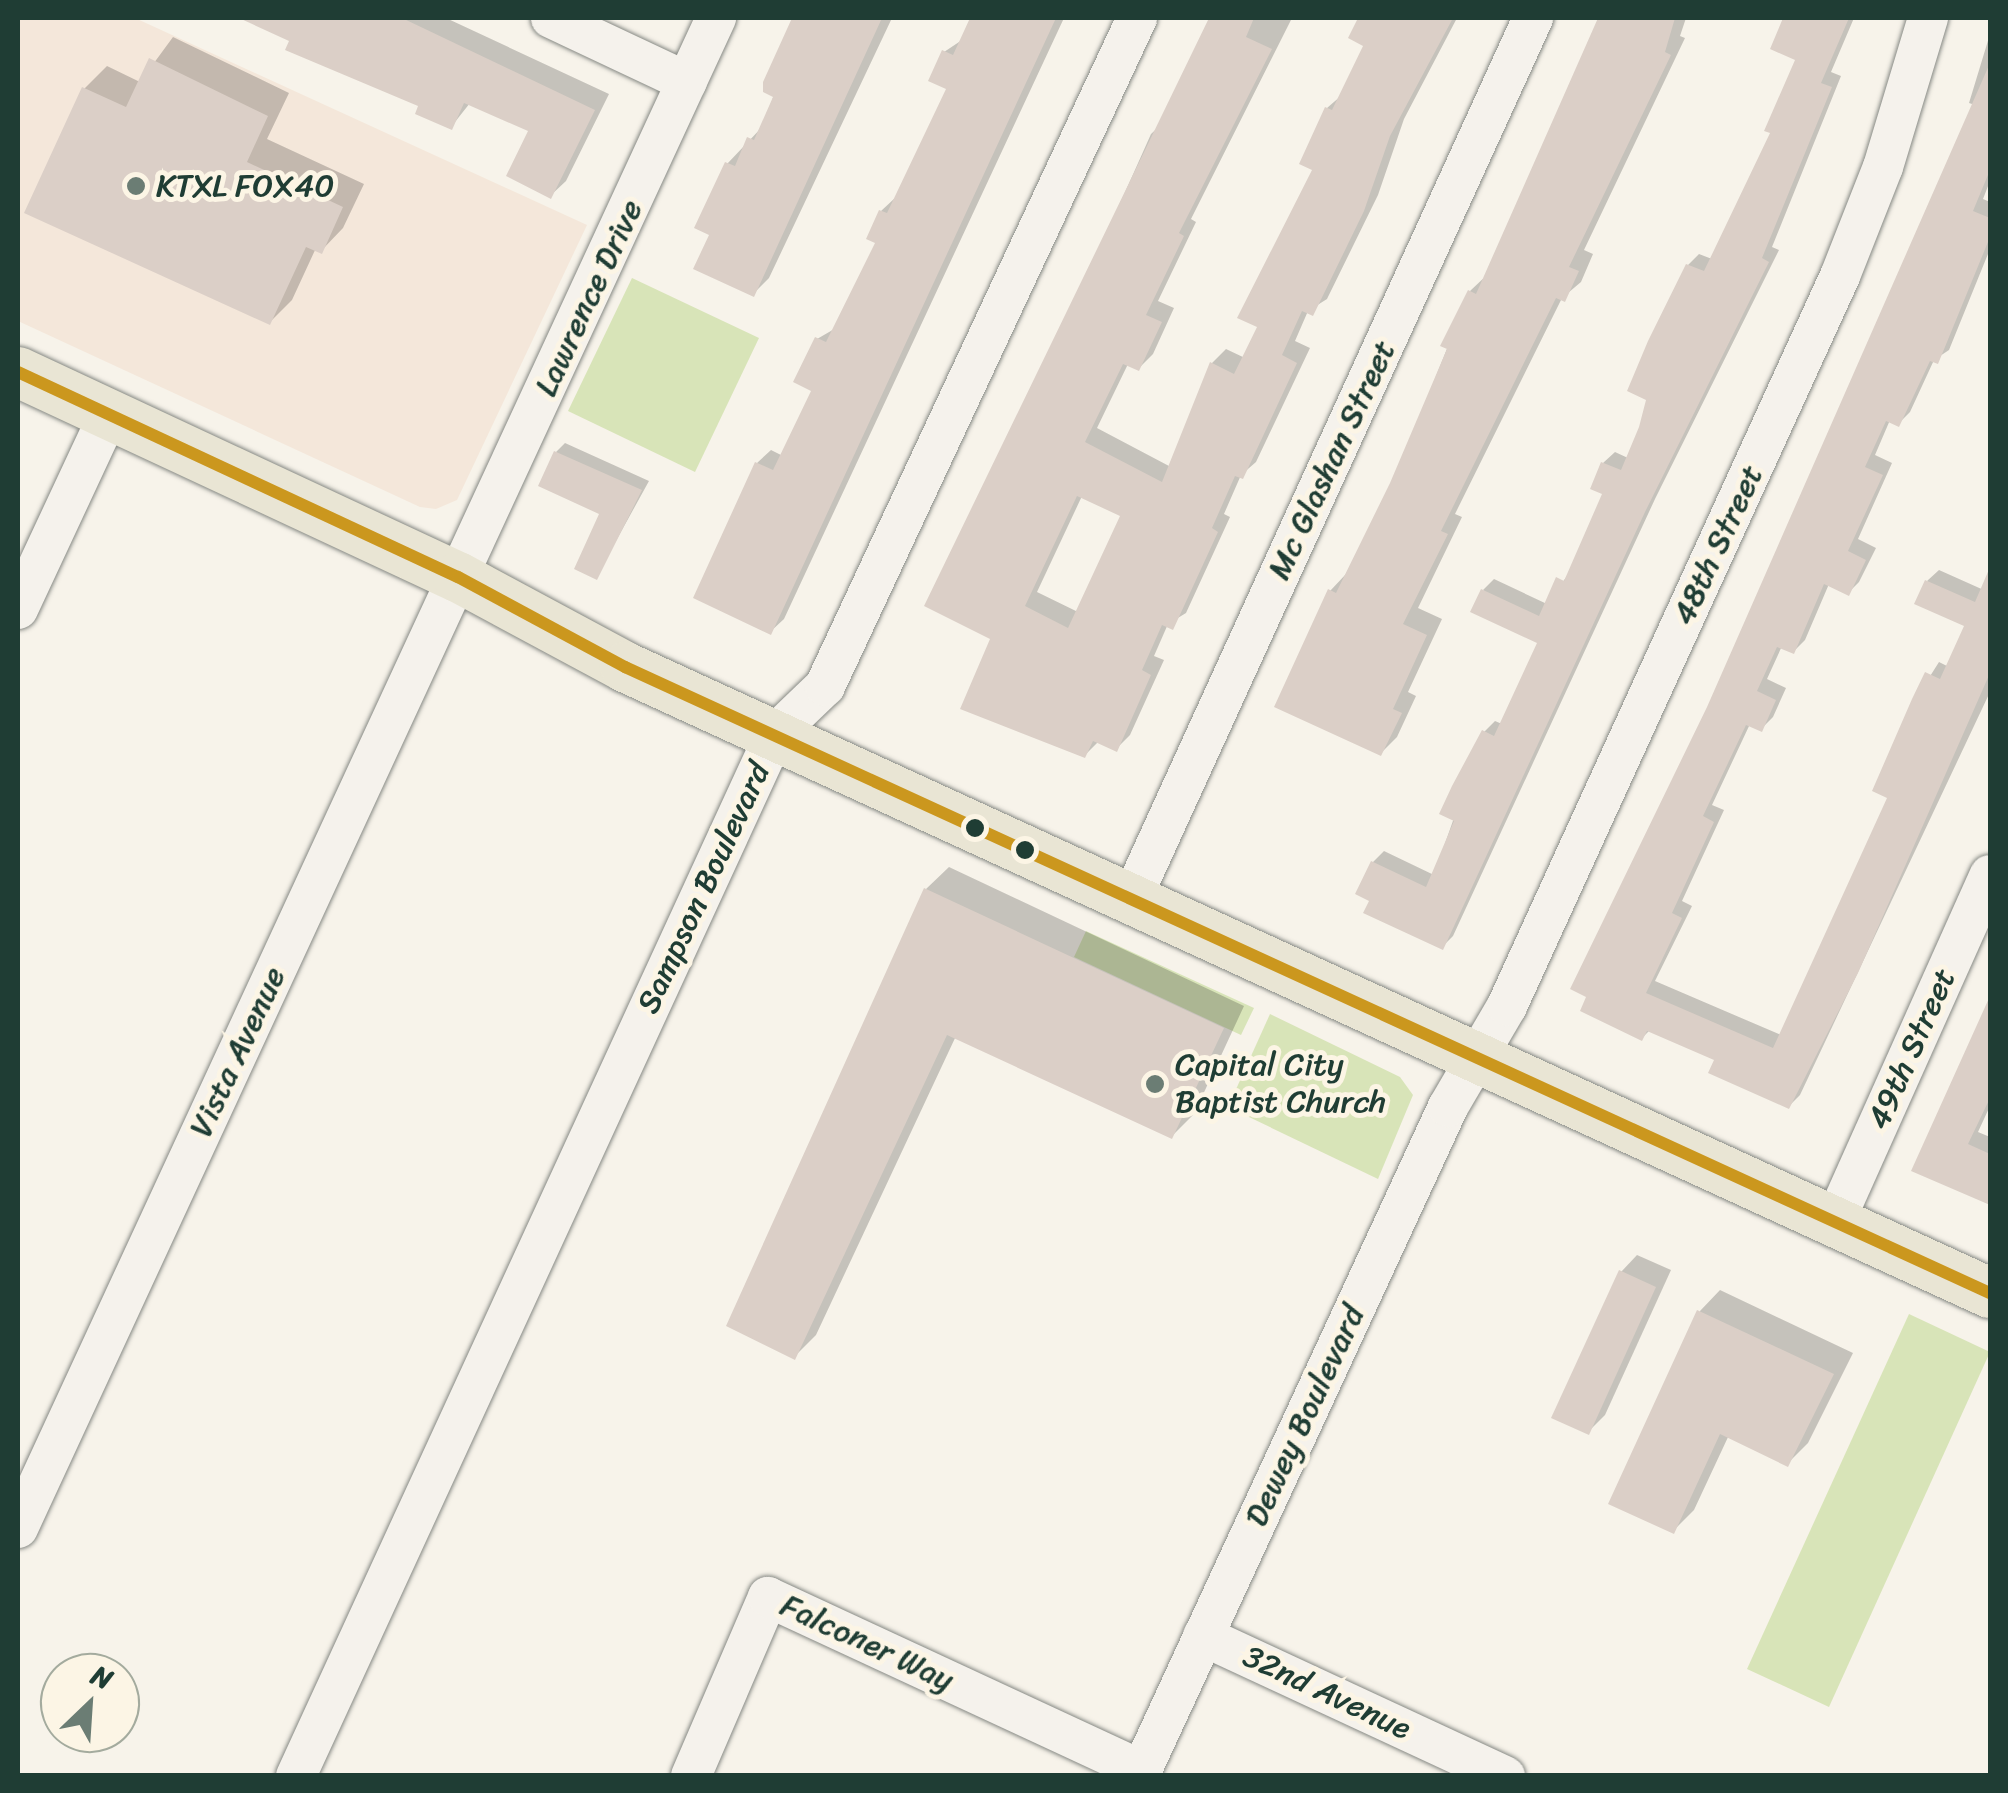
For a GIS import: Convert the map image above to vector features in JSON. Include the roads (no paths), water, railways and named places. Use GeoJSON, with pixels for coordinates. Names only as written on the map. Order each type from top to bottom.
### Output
{"type":"FeatureCollection","features":[{"type":"Feature","properties":{"kind":"main road"},"geometry":{"type":"LineString","coordinates":[[18,372],[458,577],[624,667],[1990,1294]]}},
{"type":"Feature","properties":{"kind":"street"},"geometry":{"type":"LineString","coordinates":[[550,18],[687,82]]}},
{"type":"Feature","properties":{"kind":"street","name":"Lawrence Drive"},"geometry":{"type":"LineString","coordinates":[[458,577],[716,18]]}},
{"type":"Feature","properties":{"kind":"street","name":"Sampson Boulevard"},"geometry":{"type":"LineString","coordinates":[[296,1776],[775,734],[825,686],[1137,18]]}},
{"type":"Feature","properties":{"kind":"street","name":"Mc Glashan Street"},"geometry":{"type":"LineString","coordinates":[[1130,902],[1533,18]]}},
{"type":"Feature","properties":{"kind":"street","name":"48th Street"},"geometry":{"type":"LineString","coordinates":[[1476,1059],[1508,1006],[1840,276],[1883,167],[1928,18]]}},
{"type":"Feature","properties":{"kind":"street"},"geometry":{"type":"LineString","coordinates":[[18,610],[109,414]]}},
{"type":"Feature","properties":{"kind":"street","name":"Vista Avenue"},"geometry":{"type":"LineString","coordinates":[[18,1528],[458,577]]}},
{"type":"Feature","properties":{"kind":"street","name":"49th Street"},"geometry":{"type":"LineString","coordinates":[[1834,1223],[1990,875]]}},
{"type":"Feature","properties":{"kind":"street","name":"Dewey Boulevard"},"geometry":{"type":"LineString","coordinates":[[1140,1772],[1448,1107],[1476,1059]]}},
{"type":"Feature","properties":{"kind":"street","name":"Falconer Way"},"geometry":{"type":"LineString","coordinates":[[691,1776],[768,1597],[1140,1772]]}},
{"type":"Feature","properties":{"kind":"street","name":"32nd Avenue"},"geometry":{"type":"LineString","coordinates":[[1203,1636],[1505,1776]]}},
{"type":"Feature","properties":{"kind":"place","name":"KTXL FOX40"},"geometry":{"type":"Point","coordinates":[136,186]}},
{"type":"Feature","properties":{"kind":"place","name":"Capital City Baptist Church"},"geometry":{"type":"Point","coordinates":[1155,1084]}}]}
